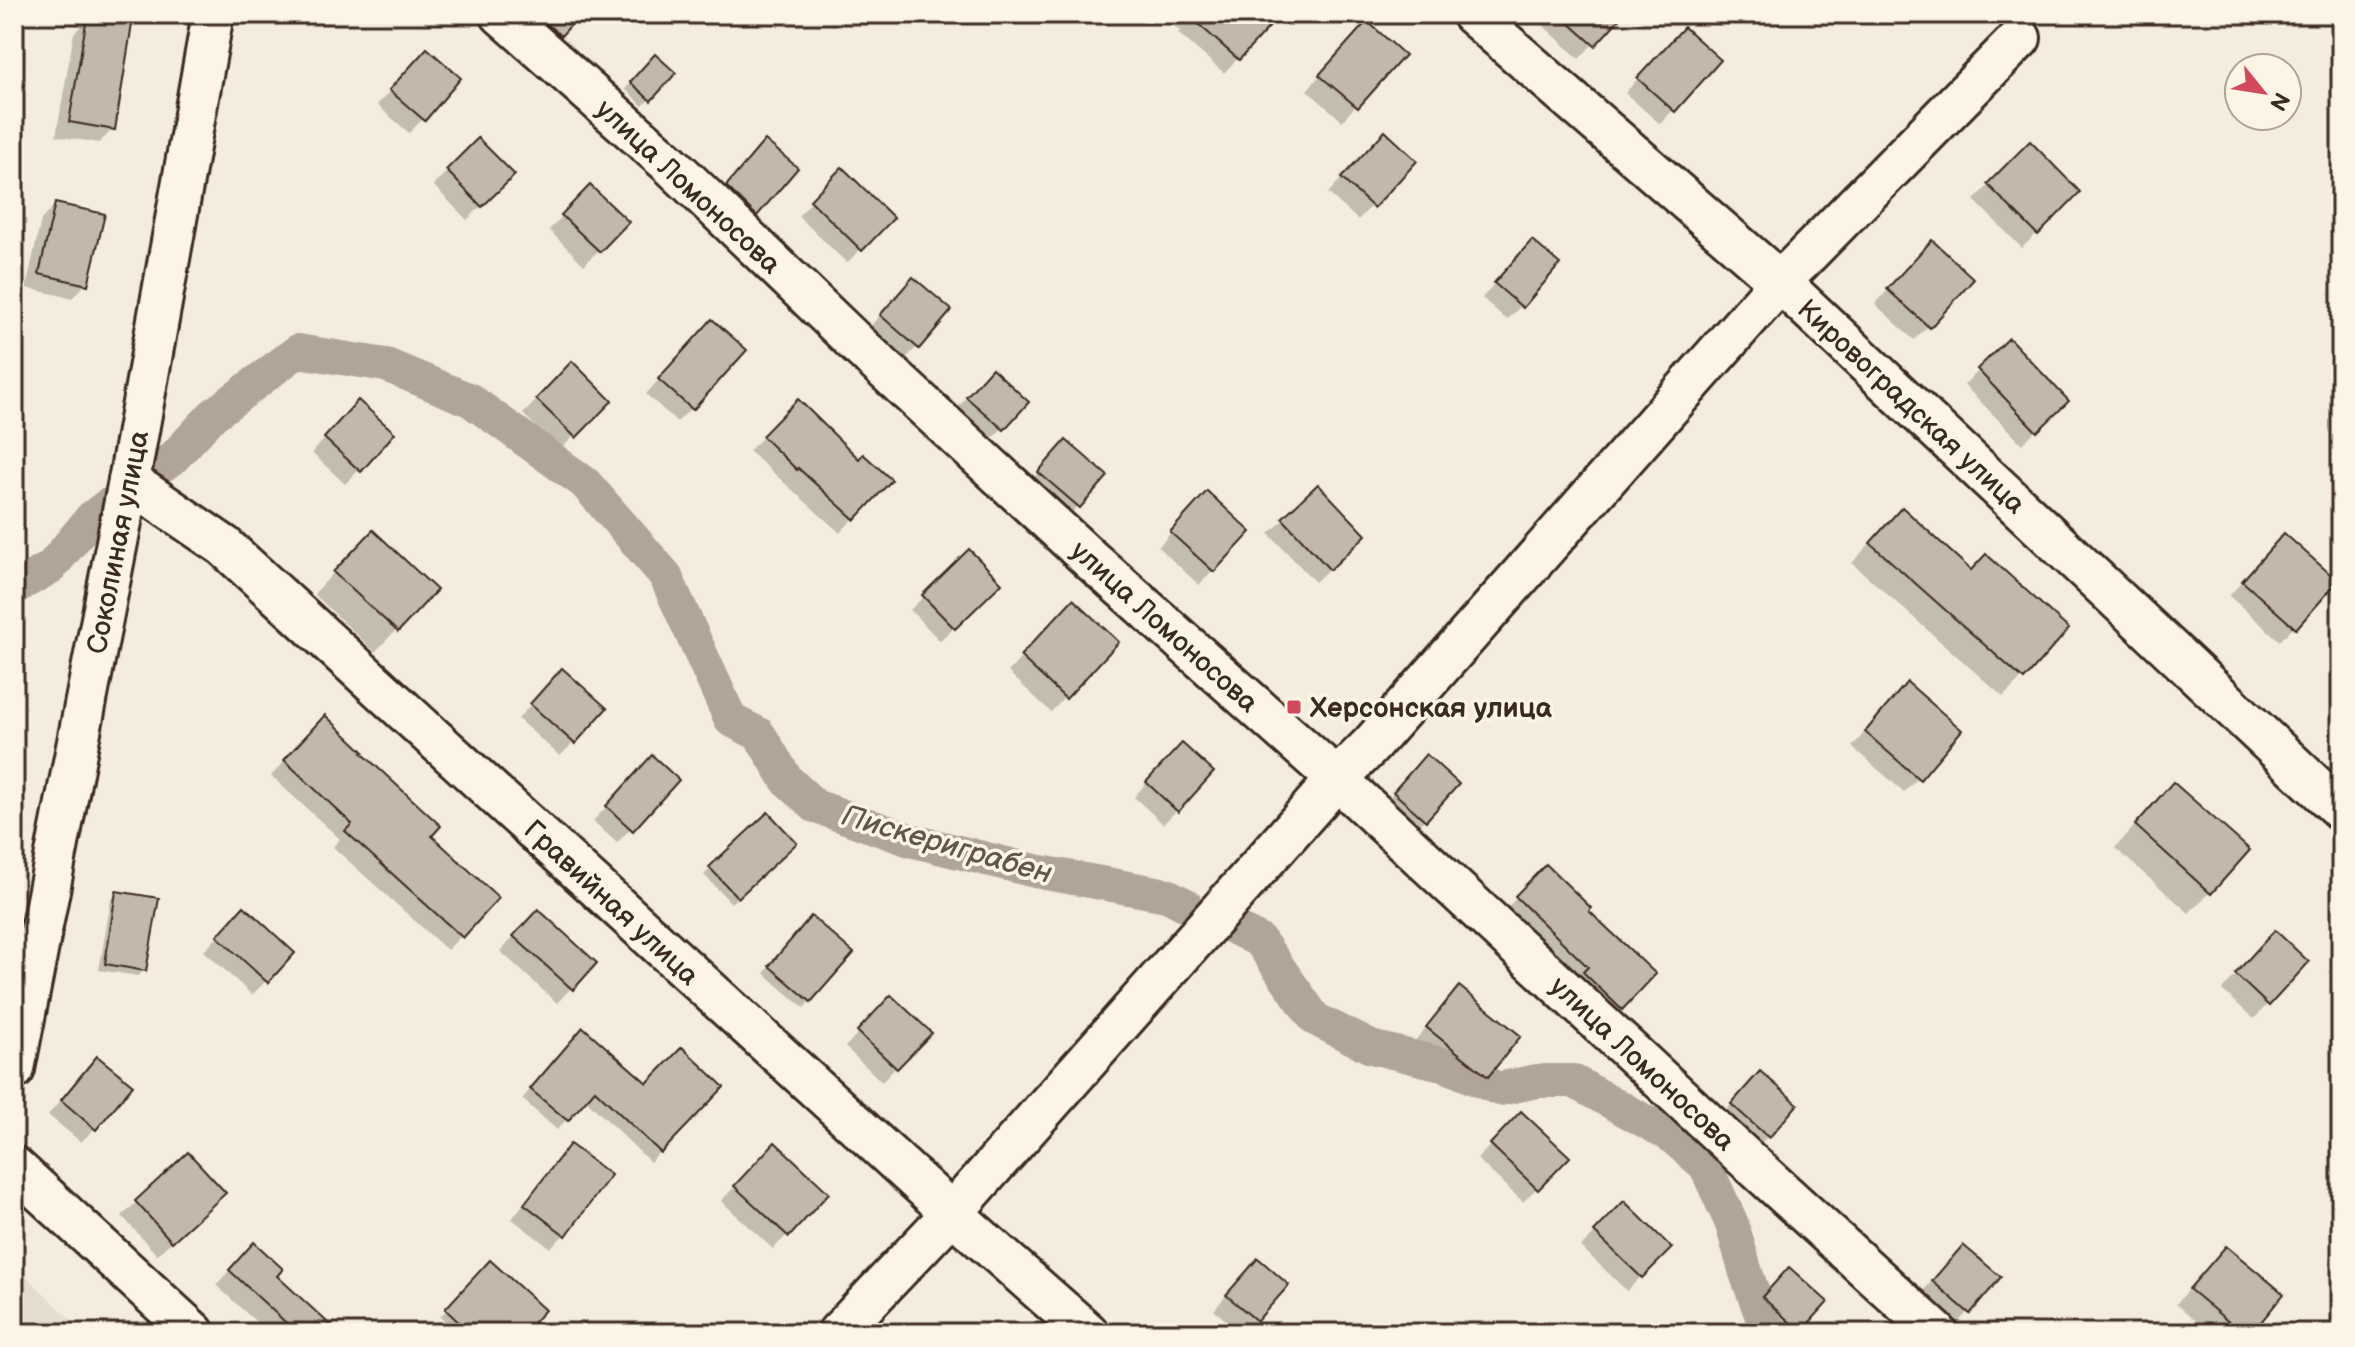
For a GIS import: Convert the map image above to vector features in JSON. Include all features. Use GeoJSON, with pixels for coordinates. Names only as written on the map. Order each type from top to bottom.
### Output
{"type":"FeatureCollection","features":[{"type":"Feature","properties":{"kind":"street","name":"Соколиная улица"},"geometry":{"type":"LineString","coordinates":[[14,1069],[129,481],[213,14]]}},
{"type":"Feature","properties":{"kind":"street","name":"улица Ломоносова"},"geometry":{"type":"LineString","coordinates":[[501,14],[670,164],[867,353],[1090,559],[1337,779],[1937,1333]]}},
{"type":"Feature","properties":{"kind":"street","name":"Кировоградская улица"},"geometry":{"type":"LineString","coordinates":[[1472,14],[1780,282],[2341,810]]}},
{"type":"Feature","properties":{"kind":"street"},"geometry":{"type":"LineString","coordinates":[[838,1333],[952,1213],[1780,282],[2020,38]]}},
{"type":"Feature","properties":{"kind":"street","name":"Гравийная улица"},"geometry":{"type":"LineString","coordinates":[[129,481],[224,546],[952,1213],[1088,1333]]}},
{"type":"Feature","properties":{"kind":"street"},"geometry":{"type":"LineString","coordinates":[[14,1167],[194,1333]]}},
{"type":"Feature","properties":{"kind":"shaded area"},"geometry":{"type":"Polygon","coordinates":[[[14,1264],[85,1333],[14,1333],[14,1264]]]}},
{"type":"Feature","properties":{"kind":"building"},"geometry":{"type":"Polygon","coordinates":[[[536,14],[581,14],[561,36],[536,14]]]}},
{"type":"Feature","properties":{"kind":"building"},"geometry":{"type":"Polygon","coordinates":[[[1187,14],[1281,14],[1239,60],[1187,14]]]}},
{"type":"Feature","properties":{"kind":"building"},"geometry":{"type":"Polygon","coordinates":[[[1559,14],[1624,14],[1595,46],[1559,14]]]}},
{"type":"Feature","properties":{"kind":"building"},"geometry":{"type":"Polygon","coordinates":[[[87,17],[132,24],[115,130],[69,122],[87,17]]]}},
{"type":"Feature","properties":{"kind":"building"},"geometry":{"type":"Polygon","coordinates":[[[1367,21],[1405,55],[1358,108],[1319,75],[1367,21]]]}},
{"type":"Feature","properties":{"kind":"building"},"geometry":{"type":"Polygon","coordinates":[[[1684,27],[1721,60],[1675,112],[1637,78],[1684,27]]]}},
{"type":"Feature","properties":{"kind":"building"},"geometry":{"type":"Polygon","coordinates":[[[427,48],[461,78],[425,121],[389,90],[427,48]]]}},
{"type":"Feature","properties":{"kind":"building"},"geometry":{"type":"Polygon","coordinates":[[[655,54],[676,73],[651,101],[630,82],[655,54]]]}},
{"type":"Feature","properties":{"kind":"building"},"geometry":{"type":"Polygon","coordinates":[[[1385,131],[1417,161],[1374,208],[1341,178],[1385,131]]]}},
{"type":"Feature","properties":{"kind":"building"},"geometry":{"type":"Polygon","coordinates":[[[478,138],[515,175],[482,207],[446,170],[478,138]]]}},
{"type":"Feature","properties":{"kind":"building"},"geometry":{"type":"Polygon","coordinates":[[[765,140],[798,168],[757,216],[726,186],[765,140]]]}},
{"type":"Feature","properties":{"kind":"building"},"geometry":{"type":"Polygon","coordinates":[[[2030,141],[2080,192],[2038,235],[1987,184],[2030,141]]]}},
{"type":"Feature","properties":{"kind":"building"},"geometry":{"type":"Polygon","coordinates":[[[842,167],[894,218],[862,251],[810,200],[842,167]]]}},
{"type":"Feature","properties":{"kind":"building"},"geometry":{"type":"Polygon","coordinates":[[[590,185],[629,222],[600,252],[561,215],[590,185]]]}},
{"type":"Feature","properties":{"kind":"building"},"geometry":{"type":"Polygon","coordinates":[[[55,203],[105,214],[88,285],[39,274],[55,203]]]}},
{"type":"Feature","properties":{"kind":"building"},"geometry":{"type":"Polygon","coordinates":[[[1532,240],[1560,264],[1523,308],[1494,283],[1532,240]]]}},
{"type":"Feature","properties":{"kind":"building"},"geometry":{"type":"Polygon","coordinates":[[[1932,240],[1974,279],[1930,328],[1887,289],[1932,240]]]}},
{"type":"Feature","properties":{"kind":"building"},"geometry":{"type":"Polygon","coordinates":[[[913,277],[952,310],[919,349],[880,315],[913,277]]]}},
{"type":"Feature","properties":{"kind":"building"},"geometry":{"type":"Polygon","coordinates":[[[712,319],[747,350],[693,410],[658,379],[712,319]]]}},
{"type":"Feature","properties":{"kind":"building"},"geometry":{"type":"Polygon","coordinates":[[[2009,338],[2069,401],[2037,432],[1977,369],[2009,338]]]}},
{"type":"Feature","properties":{"kind":"building"},"geometry":{"type":"Polygon","coordinates":[[[572,361],[612,401],[576,438],[536,399],[572,361]]]}},
{"type":"Feature","properties":{"kind":"building"},"geometry":{"type":"Polygon","coordinates":[[[992,368],[1029,402],[1004,430],[966,397],[992,368]]]}},
{"type":"Feature","properties":{"kind":"building"},"geometry":{"type":"Polygon","coordinates":[[[798,399],[859,459],[863,454],[892,480],[855,520],[762,436],[798,399]]]}},
{"type":"Feature","properties":{"kind":"building"},"geometry":{"type":"Polygon","coordinates":[[[358,400],[395,433],[361,472],[324,438],[358,400]]]}},
{"type":"Feature","properties":{"kind":"building"},"geometry":{"type":"Polygon","coordinates":[[[1066,440],[1108,476],[1080,508],[1038,472],[1066,440]]]}},
{"type":"Feature","properties":{"kind":"building"},"geometry":{"type":"Polygon","coordinates":[[[1318,484],[1366,535],[1330,570],[1282,518],[1318,484]]]}},
{"type":"Feature","properties":{"kind":"building"},"geometry":{"type":"Polygon","coordinates":[[[1207,491],[1251,532],[1214,572],[1170,532],[1207,491]]]}},
{"type":"Feature","properties":{"kind":"building"},"geometry":{"type":"Polygon","coordinates":[[[1902,507],[1971,570],[1986,554],[2069,629],[2024,680],[1870,543],[1902,507]]]}},
{"type":"Feature","properties":{"kind":"building"},"geometry":{"type":"Polygon","coordinates":[[[373,530],[437,590],[398,632],[333,572],[373,530]]]}},
{"type":"Feature","properties":{"kind":"building"},"geometry":{"type":"Polygon","coordinates":[[[2284,533],[2338,581],[2296,629],[2242,581],[2284,533]]]}},
{"type":"Feature","properties":{"kind":"building"},"geometry":{"type":"Polygon","coordinates":[[[969,549],[1002,583],[955,629],[922,595],[969,549]]]}},
{"type":"Feature","properties":{"kind":"building"},"geometry":{"type":"Polygon","coordinates":[[[1073,599],[1119,642],[1066,699],[1020,656],[1073,599]]]}},
{"type":"Feature","properties":{"kind":"building"},"geometry":{"type":"Polygon","coordinates":[[[562,668],[607,708],[575,744],[530,704],[562,668]]]}},
{"type":"Feature","properties":{"kind":"building"},"geometry":{"type":"Polygon","coordinates":[[[1907,682],[1962,730],[1920,780],[1865,732],[1907,682]]]}},
{"type":"Feature","properties":{"kind":"building"},"geometry":{"type":"Polygon","coordinates":[[[325,715],[441,826],[432,836],[499,898],[463,938],[345,831],[352,824],[284,760],[325,715]]]}},
{"type":"Feature","properties":{"kind":"building"},"geometry":{"type":"Polygon","coordinates":[[[1182,743],[1214,772],[1178,812],[1146,782],[1182,743]]]}},
{"type":"Feature","properties":{"kind":"building"},"geometry":{"type":"Polygon","coordinates":[[[1426,754],[1459,784],[1426,821],[1393,792],[1426,754]]]}},
{"type":"Feature","properties":{"kind":"building"},"geometry":{"type":"Polygon","coordinates":[[[652,755],[679,780],[633,831],[606,806],[652,755]]]}},
{"type":"Feature","properties":{"kind":"building"},"geometry":{"type":"Polygon","coordinates":[[[2173,782],[2250,850],[2211,894],[2135,825],[2173,782]]]}},
{"type":"Feature","properties":{"kind":"building"},"geometry":{"type":"Polygon","coordinates":[[[768,812],[797,843],[738,898],[709,867],[768,812]]]}},
{"type":"Feature","properties":{"kind":"building"},"geometry":{"type":"Polygon","coordinates":[[[1546,864],[1591,908],[1589,911],[1656,974],[1622,1010],[1583,972],[1588,967],[1515,896],[1546,864]]]}},
{"type":"Feature","properties":{"kind":"building"},"geometry":{"type":"Polygon","coordinates":[[[116,891],[159,898],[146,971],[105,964],[116,891]]]}},
{"type":"Feature","properties":{"kind":"building"},"geometry":{"type":"Polygon","coordinates":[[[244,906],[295,953],[268,983],[217,936],[244,906]]]}},
{"type":"Feature","properties":{"kind":"building"},"geometry":{"type":"Polygon","coordinates":[[[538,909],[597,963],[573,990],[513,936],[538,909]]]}},
{"type":"Feature","properties":{"kind":"building"},"geometry":{"type":"Polygon","coordinates":[[[811,916],[854,953],[811,1002],[769,966],[811,916]]]}},
{"type":"Feature","properties":{"kind":"building"},"geometry":{"type":"Polygon","coordinates":[[[2275,930],[2309,962],[2269,1006],[2235,974],[2275,930]]]}},
{"type":"Feature","properties":{"kind":"building"},"geometry":{"type":"Polygon","coordinates":[[[1459,986],[1521,1036],[1488,1077],[1426,1027],[1459,986]]]}},
{"type":"Feature","properties":{"kind":"building"},"geometry":{"type":"Polygon","coordinates":[[[891,995],[932,1033],[897,1069],[857,1031],[891,995]]]}},
{"type":"Feature","properties":{"kind":"building"},"geometry":{"type":"Polygon","coordinates":[[[583,1027],[647,1083],[682,1047],[724,1087],[661,1153],[595,1090],[568,1121],[530,1089],[583,1027]]]}},
{"type":"Feature","properties":{"kind":"building"},"geometry":{"type":"Polygon","coordinates":[[[97,1056],[133,1085],[96,1130],[61,1100],[97,1056]]]}},
{"type":"Feature","properties":{"kind":"building"},"geometry":{"type":"Polygon","coordinates":[[[1760,1071],[1798,1104],[1769,1138],[1731,1104],[1760,1071]]]}},
{"type":"Feature","properties":{"kind":"building"},"geometry":{"type":"Polygon","coordinates":[[[1521,1111],[1570,1157],[1538,1190],[1490,1144],[1521,1111]]]}},
{"type":"Feature","properties":{"kind":"building"},"geometry":{"type":"Polygon","coordinates":[[[775,1142],[829,1193],[789,1237],[734,1186],[775,1142]]]}},
{"type":"Feature","properties":{"kind":"building"},"geometry":{"type":"Polygon","coordinates":[[[570,1144],[611,1175],[566,1236],[524,1204],[570,1144]]]}},
{"type":"Feature","properties":{"kind":"building"},"geometry":{"type":"Polygon","coordinates":[[[188,1152],[226,1193],[172,1242],[135,1201],[188,1152]]]}},
{"type":"Feature","properties":{"kind":"building"},"geometry":{"type":"Polygon","coordinates":[[[1624,1201],[1672,1248],[1642,1278],[1594,1232],[1624,1201]]]}},
{"type":"Feature","properties":{"kind":"building"},"geometry":{"type":"Polygon","coordinates":[[[254,1242],[283,1269],[277,1276],[339,1333],[297,1333],[229,1270],[254,1242]]]}},
{"type":"Feature","properties":{"kind":"building"},"geometry":{"type":"Polygon","coordinates":[[[1963,1245],[2001,1277],[1970,1314],[1932,1281],[1963,1245]]]}},
{"type":"Feature","properties":{"kind":"building"},"geometry":{"type":"Polygon","coordinates":[[[2226,1246],[2284,1294],[2252,1333],[2242,1333],[2189,1289],[2226,1246]]]}},
{"type":"Feature","properties":{"kind":"building"},"geometry":{"type":"Polygon","coordinates":[[[1258,1258],[1289,1285],[1257,1321],[1226,1295],[1258,1258]]]}},
{"type":"Feature","properties":{"kind":"building"},"geometry":{"type":"Polygon","coordinates":[[[490,1260],[545,1310],[524,1333],[470,1333],[445,1309],[490,1260]]]}},
{"type":"Feature","properties":{"kind":"building"},"geometry":{"type":"Polygon","coordinates":[[[1789,1267],[1828,1302],[1801,1332],[1762,1297],[1789,1267]]]}},
{"type":"Feature","properties":{"kind":"waterway","name":"Пискериграбен"},"geometry":{"type":"LineString","coordinates":[[145,478],[174,457],[213,415],[298,351],[386,365],[470,400],[585,483],[665,575],[731,720],[759,734],[787,780],[815,806],[910,840],[1035,871],[1167,895],[1186,905]]}},
{"type":"Feature","properties":{"kind":"waterway","name":"Пискериграбен"},"geometry":{"type":"LineString","coordinates":[[14,588],[51,567],[92,517],[108,505]]}},
{"type":"Feature","properties":{"kind":"waterway","name":"Пискериграбен"},"geometry":{"type":"LineString","coordinates":[[1221,921],[1260,941],[1315,1019],[1371,1047],[1442,1064],[1499,1089],[1537,1081],[1573,1081],[1670,1135],[1705,1165],[1732,1224],[1766,1328],[1773,1333]]}},
{"type":"Feature","properties":{"kind":"place","name":"Херсонская улица"},"geometry":{"type":"Point","coordinates":[1294,707]}}]}
